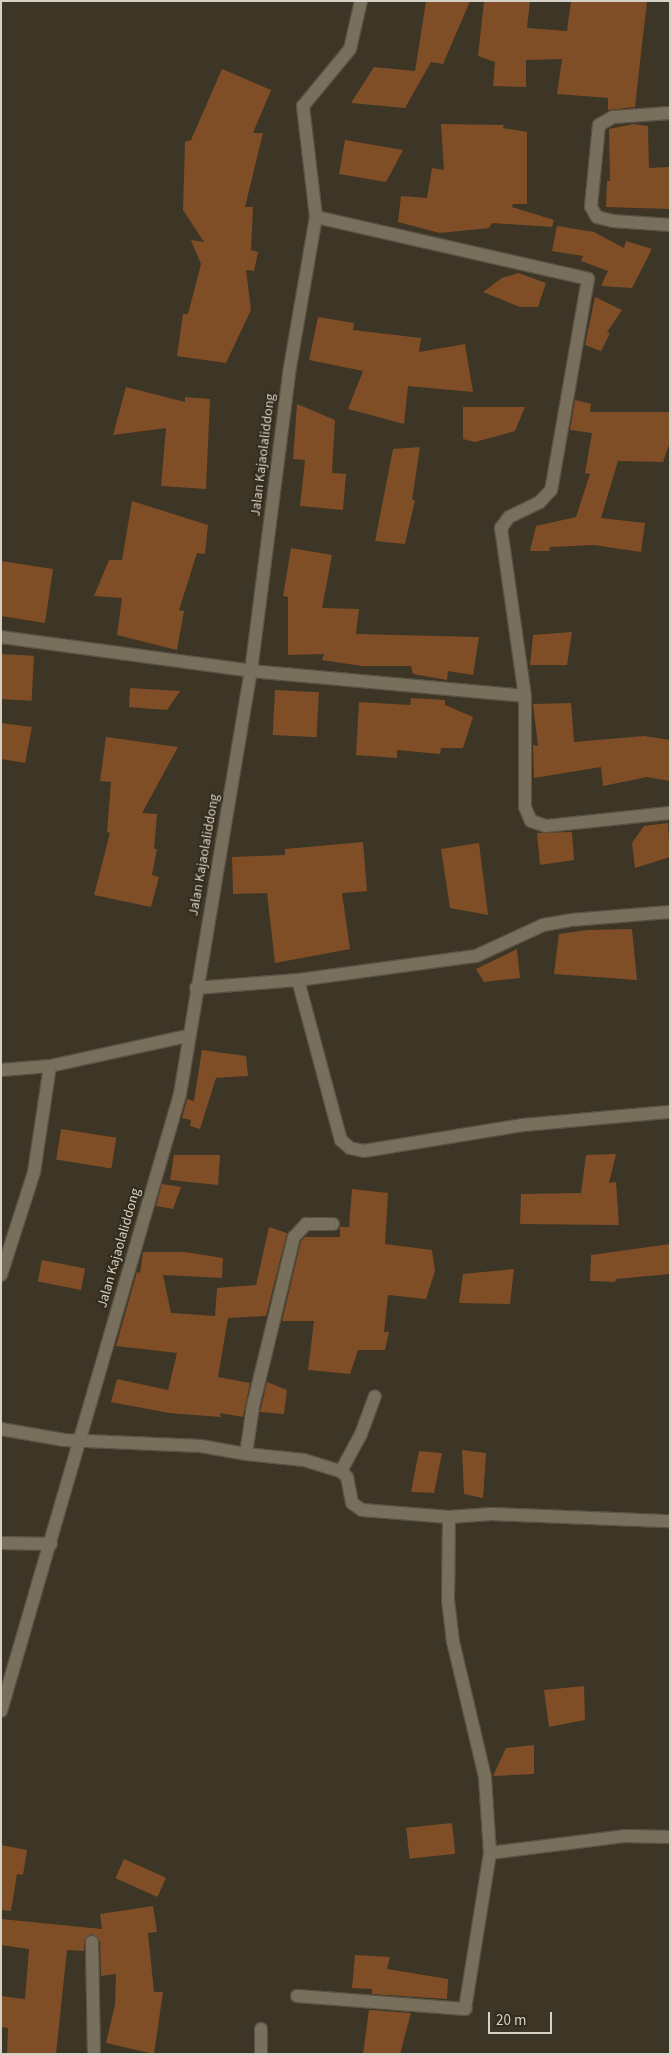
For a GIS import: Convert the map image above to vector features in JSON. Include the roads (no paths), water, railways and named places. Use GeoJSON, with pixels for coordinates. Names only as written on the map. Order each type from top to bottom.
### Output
{"type":"FeatureCollection","features":[{"type":"Feature","properties":{"kind":"street","name":"Jalan Kajaolaliddong"},"geometry":{"type":"LineString","coordinates":[[1,1711],[180,1094],[196,988],[251,671],[289,373],[316,217],[303,106],[350,48],[361,1]]}},
{"type":"Feature","properties":{"kind":"street"},"geometry":{"type":"LineString","coordinates":[[670,113],[604,119],[599,125],[591,207],[597,217],[613,221],[670,225]]}},
{"type":"Feature","properties":{"kind":"street"},"geometry":{"type":"LineString","coordinates":[[316,217],[576,274],[589,281],[577,333],[552,490],[535,505],[509,517],[501,528],[526,696],[525,807],[531,821],[546,826],[670,813]]}},
{"type":"Feature","properties":{"kind":"street"},"geometry":{"type":"LineString","coordinates":[[1,637],[251,671],[526,696]]}},
{"type":"Feature","properties":{"kind":"street"},"geometry":{"type":"LineString","coordinates":[[196,988],[298,980],[476,956],[543,925],[571,920],[670,912]]}},
{"type":"Feature","properties":{"kind":"street"},"geometry":{"type":"LineString","coordinates":[[298,980],[341,1140],[350,1148],[364,1151],[523,1125],[670,1112]]}},
{"type":"Feature","properties":{"kind":"street"},"geometry":{"type":"LineString","coordinates":[[1,1070],[50,1066],[188,1036]]}},
{"type":"Feature","properties":{"kind":"street"},"geometry":{"type":"LineString","coordinates":[[1,1275],[34,1172],[50,1066]]}},
{"type":"Feature","properties":{"kind":"street"},"geometry":{"type":"LineString","coordinates":[[246,1454],[253,1406],[294,1237],[306,1224],[333,1224]]}},
{"type":"Feature","properties":{"kind":"street"},"geometry":{"type":"LineString","coordinates":[[341,1472],[361,1434],[375,1396]]}},
{"type":"Feature","properties":{"kind":"street"},"geometry":{"type":"LineString","coordinates":[[1,1429],[80,1440],[201,1446],[246,1454],[304,1460],[341,1472],[347,1477],[352,1503],[357,1509],[450,1516],[492,1514],[670,1521]]}},
{"type":"Feature","properties":{"kind":"street"},"geometry":{"type":"LineString","coordinates":[[297,1996],[465,2009],[490,1853],[485,1777],[453,1642],[448,1600],[450,1516]]}},
{"type":"Feature","properties":{"kind":"street"},"geometry":{"type":"LineString","coordinates":[[1,1543],[51,1544]]}},
{"type":"Feature","properties":{"kind":"street"},"geometry":{"type":"LineString","coordinates":[[490,1853],[624,1836],[670,1837]]}},
{"type":"Feature","properties":{"kind":"street"},"geometry":{"type":"LineString","coordinates":[[92,1942],[94,2054]]}},
{"type":"Feature","properties":{"kind":"street"},"geometry":{"type":"LineString","coordinates":[[261,2029],[261,2054]]}}]}
